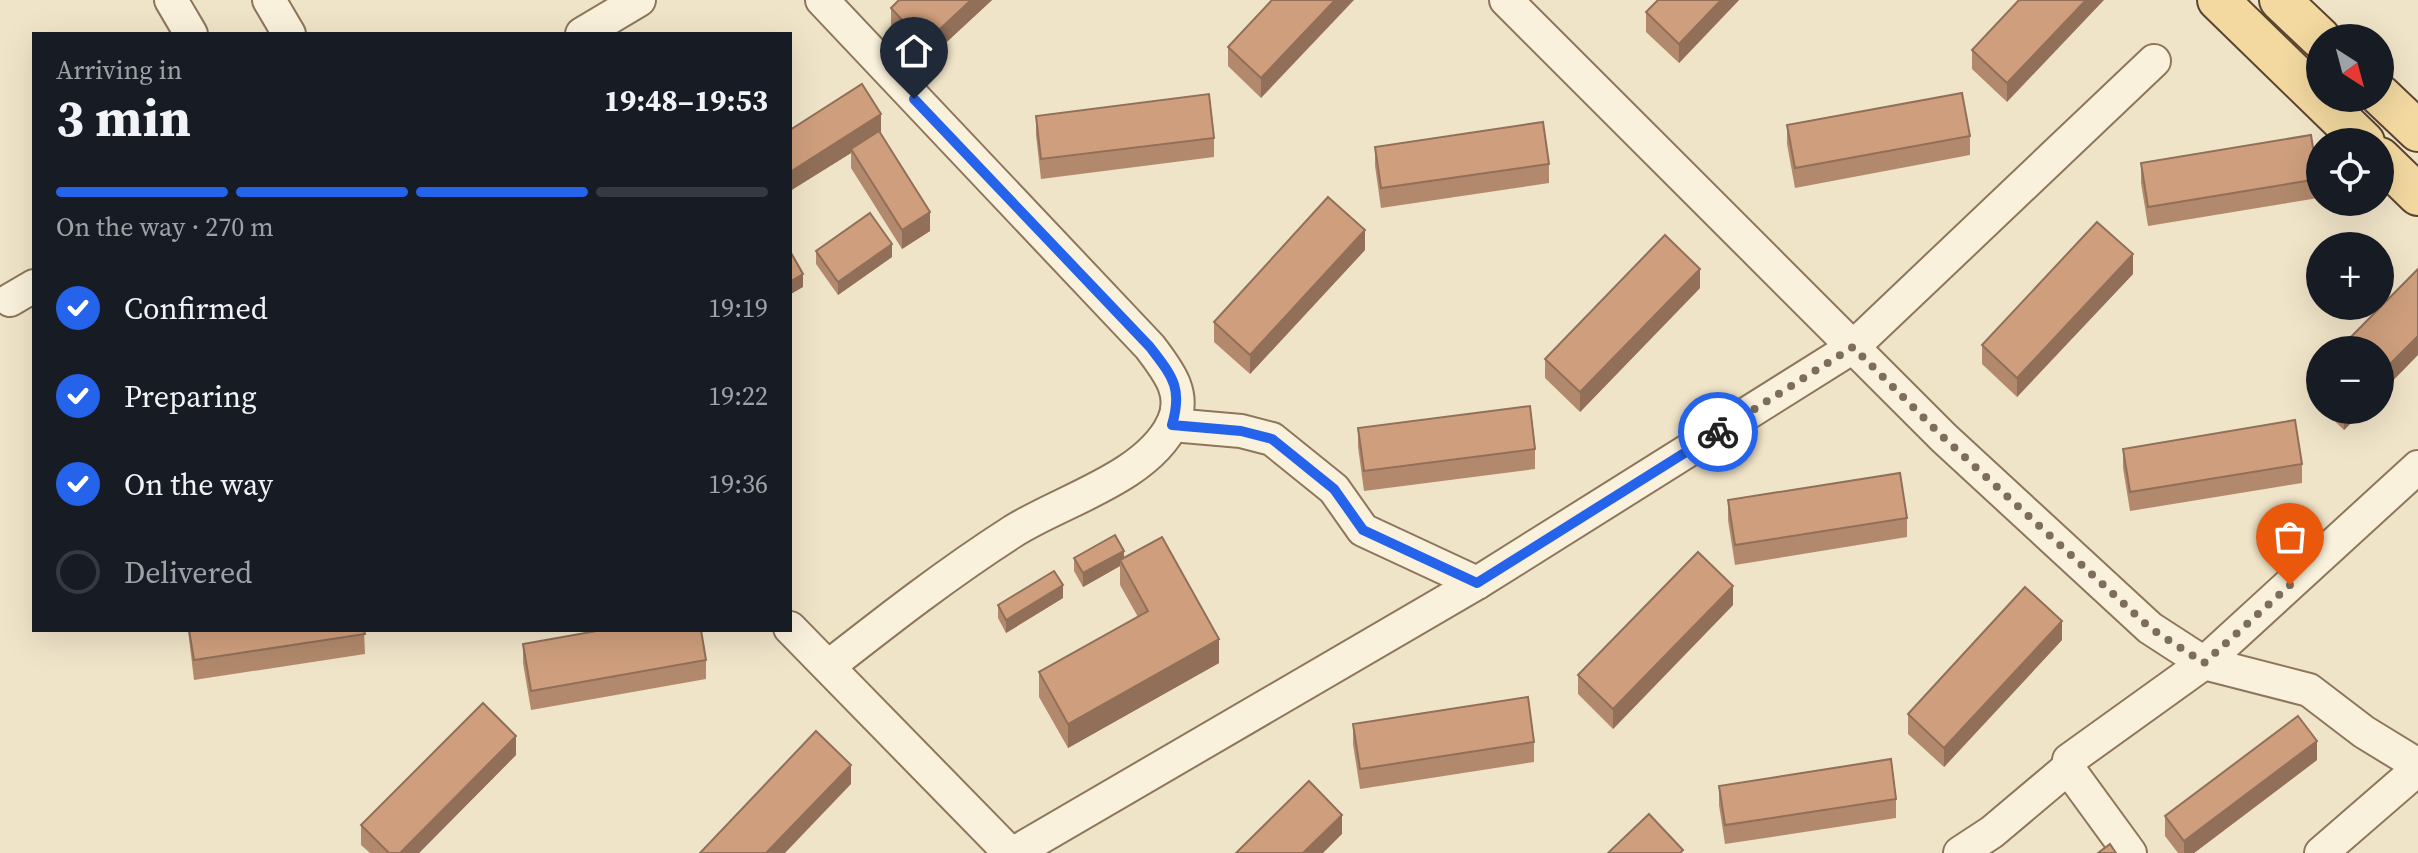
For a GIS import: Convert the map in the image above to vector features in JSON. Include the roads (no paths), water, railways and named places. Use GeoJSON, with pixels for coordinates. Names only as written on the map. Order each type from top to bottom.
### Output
{"type":"FeatureCollection","features":[{"type":"Feature","properties":{"kind":"main road"},"geometry":{"type":"LineString","coordinates":[[2218,0],[2350,128]]}},
{"type":"Feature","properties":{"kind":"main road"},"geometry":{"type":"LineString","coordinates":[[2280,0],[2306,25]]}},
{"type":"Feature","properties":{"kind":"main road"},"geometry":{"type":"LineString","coordinates":[[2394,108],[2418,131]]}},
{"type":"Feature","properties":{"kind":"main road"},"geometry":{"type":"LineString","coordinates":[[2394,172],[2418,195]]}},
{"type":"Feature","properties":{"kind":"street"},"geometry":{"type":"LineString","coordinates":[[171,0],[190,32]]}},
{"type":"Feature","properties":{"kind":"street"},"geometry":{"type":"LineString","coordinates":[[269,0],[288,32]]}},
{"type":"Feature","properties":{"kind":"street"},"geometry":{"type":"LineString","coordinates":[[585,32],[639,0]]}},
{"type":"Feature","properties":{"kind":"street"},"geometry":{"type":"LineString","coordinates":[[822,0],[1150,347],[1173,378],[1179,400],[1172,425],[1152,450],[1122,475],[1015,530],[922,593],[829,666]]}},
{"type":"Feature","properties":{"kind":"street"},"geometry":{"type":"LineString","coordinates":[[1506,0],[1944,438],[2150,628],[2204,663],[2309,690],[2364,732],[2418,767],[2321,853]]}},
{"type":"Feature","properties":{"kind":"street"},"geometry":{"type":"LineString","coordinates":[[792,630],[1012,853],[1477,583],[1853,347],[2154,61]]}},
{"type":"Feature","properties":{"kind":"street"},"geometry":{"type":"LineString","coordinates":[[1172,425],[1241,431],[1272,439],[1334,489],[1363,530],[1477,583]]}},
{"type":"Feature","properties":{"kind":"street"},"geometry":{"type":"LineString","coordinates":[[2130,853],[2066,764],[2075,754],[2204,663],[2418,467]]}},
{"type":"Feature","properties":{"kind":"street"},"geometry":{"type":"LineString","coordinates":[[1960,853],[1992,832],[2068,768]]}}]}
